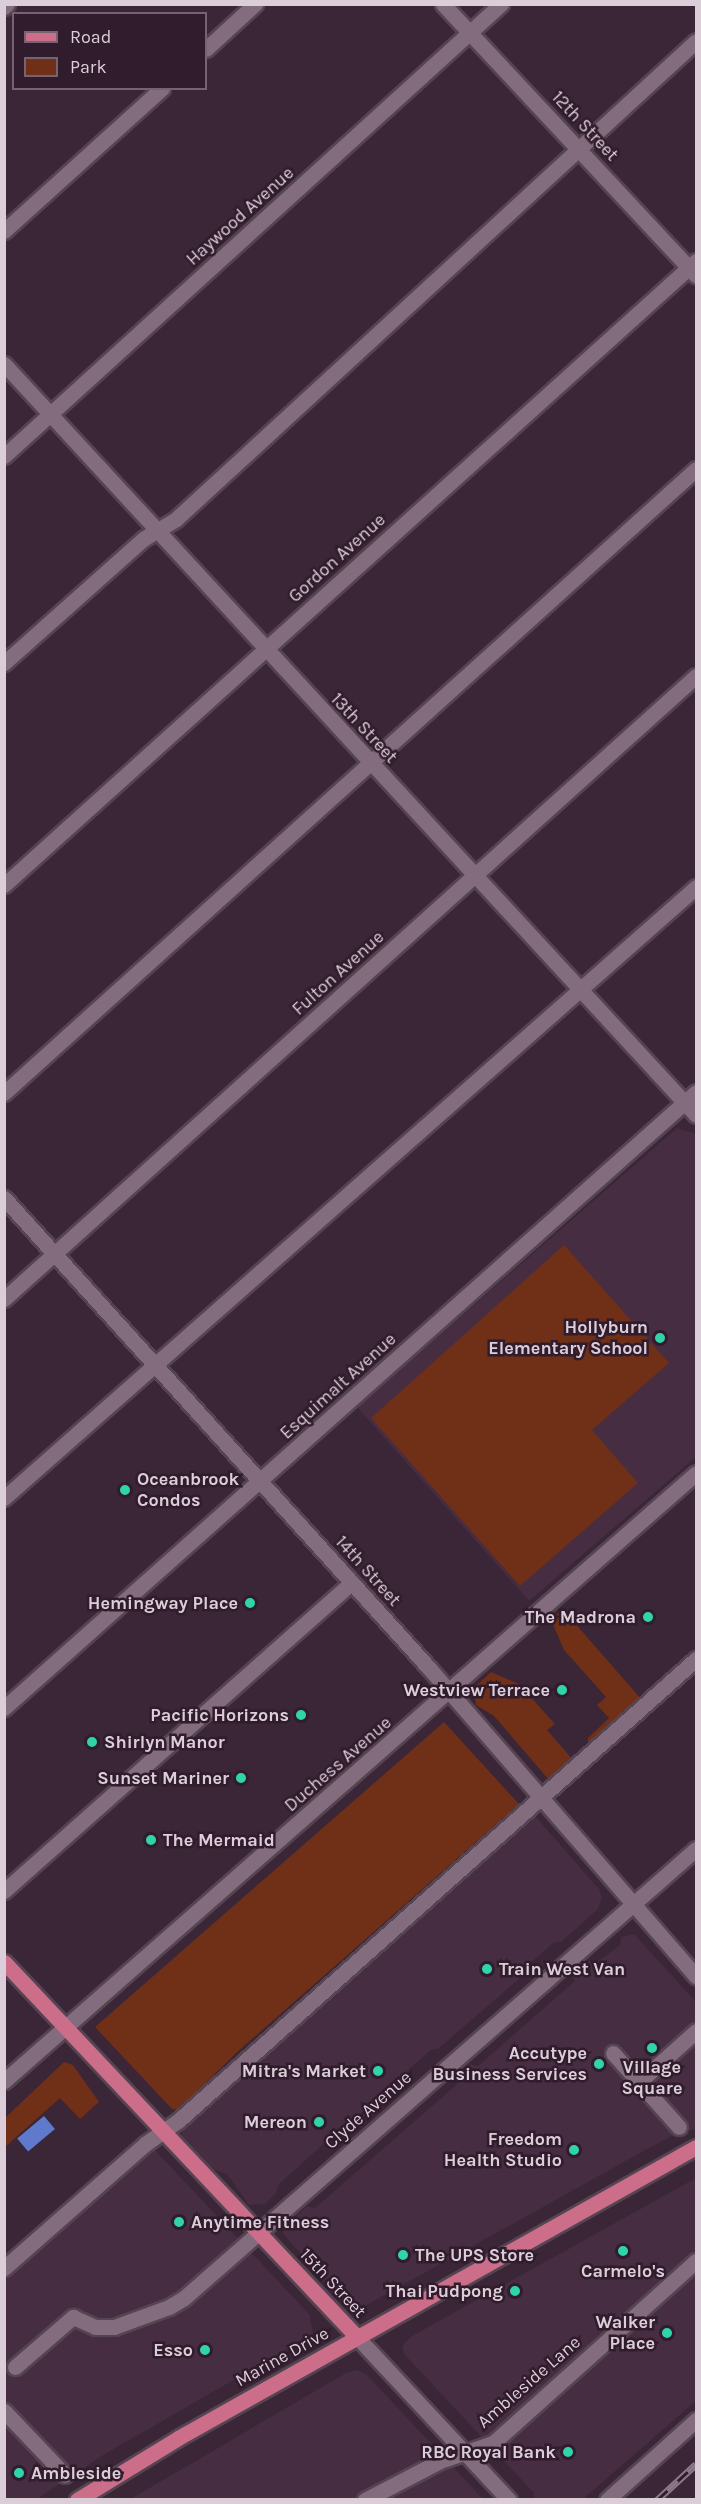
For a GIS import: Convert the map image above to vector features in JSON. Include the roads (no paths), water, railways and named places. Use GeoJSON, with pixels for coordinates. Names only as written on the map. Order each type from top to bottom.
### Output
{"type":"FeatureCollection","features":[{"type":"Feature","properties":{"kind":"main road","name":"15th Street"},"geometry":{"type":"LineString","coordinates":[[4,1962],[357,2337]]}},
{"type":"Feature","properties":{"kind":"main road","name":"Marine Drive"},"geometry":{"type":"LineString","coordinates":[[77,2499],[357,2337],[696,2147]]}},
{"type":"Feature","properties":{"kind":"street"},"geometry":{"type":"LineString","coordinates":[[207,48],[255,4]]}},
{"type":"Feature","properties":{"kind":"street","name":"12th Street"},"geometry":{"type":"LineString","coordinates":[[443,4],[694,268]]}},
{"type":"Feature","properties":{"kind":"street","name":"Haywood Avenue"},"geometry":{"type":"LineString","coordinates":[[4,456],[501,4]]}},
{"type":"Feature","properties":{"kind":"street"},"geometry":{"type":"LineString","coordinates":[[4,663],[156,531],[176,519],[578,146],[696,41]]}},
{"type":"Feature","properties":{"kind":"street"},"geometry":{"type":"LineString","coordinates":[[4,231],[160,90]]}},
{"type":"Feature","properties":{"kind":"street","name":"Gordon Avenue"},"geometry":{"type":"LineString","coordinates":[[4,885],[264,649],[694,268]]}},
{"type":"Feature","properties":{"kind":"street","name":"13th Street"},"geometry":{"type":"LineString","coordinates":[[4,364],[371,765],[477,873],[582,990],[691,1097],[696,1115]]}},
{"type":"Feature","properties":{"kind":"street"},"geometry":{"type":"LineString","coordinates":[[4,1093],[371,765],[696,469]]}},
{"type":"Feature","properties":{"kind":"street","name":"Fulton Avenue"},"geometry":{"type":"LineString","coordinates":[[4,1299],[696,676]]}},
{"type":"Feature","properties":{"kind":"street"},"geometry":{"type":"LineString","coordinates":[[4,1498],[696,887]]}},
{"type":"Feature","properties":{"kind":"street","name":"Esquimalt Avenue"},"geometry":{"type":"LineString","coordinates":[[4,1708],[691,1097]]}},
{"type":"Feature","properties":{"kind":"street","name":"14th Street"},"geometry":{"type":"LineString","coordinates":[[4,1197],[262,1480],[696,1976]]}},
{"type":"Feature","properties":{"kind":"street","name":"Duchess Avenue"},"geometry":{"type":"LineString","coordinates":[[4,2081],[696,1473]]}},
{"type":"Feature","properties":{"kind":"street"},"geometry":{"type":"LineString","coordinates":[[4,1891],[352,1582]]}},
{"type":"Feature","properties":{"kind":"street"},"geometry":{"type":"LineString","coordinates":[[4,2268],[164,2131],[696,1659]]}},
{"type":"Feature","properties":{"kind":"street","name":"Clyde Avenue"},"geometry":{"type":"LineString","coordinates":[[15,2367],[73,2317],[95,2327],[114,2327],[170,2307],[259,2233],[696,1849]]}},
{"type":"Feature","properties":{"kind":"street"},"geometry":{"type":"LineString","coordinates":[[639,2082],[696,2031]]}},
{"type":"Feature","properties":{"kind":"street"},"geometry":{"type":"LineString","coordinates":[[613,2054],[679,2127]]}},
{"type":"Feature","properties":{"kind":"street","name":"Ambleside Lane"},"geometry":{"type":"LineString","coordinates":[[365,2499],[465,2452],[493,2443],[696,2261]]}},
{"type":"Feature","properties":{"kind":"street","name":"15th Street"},"geometry":{"type":"LineString","coordinates":[[357,2337],[509,2499]]}},
{"type":"Feature","properties":{"kind":"street"},"geometry":{"type":"LineString","coordinates":[[8,2415],[65,2475]]}},
{"type":"Feature","properties":{"kind":"street"},"geometry":{"type":"LineString","coordinates":[[607,2499],[696,2420]]}},
{"type":"Feature","properties":{"kind":"water"},"geometry":{"type":"Polygon","coordinates":[[[44,2116],[55,2129],[28,2152],[17,2138],[44,2116]]]}},
{"type":"Feature","properties":{"kind":"railway"},"geometry":{"type":"LineString","coordinates":[[657,2500],[696,2464]]}},
{"type":"Feature","properties":{"kind":"place","name":"Hollyburn Elementary School"},"geometry":{"type":"Point","coordinates":[660,1338]}},
{"type":"Feature","properties":{"kind":"place","name":"Oceanbrook Condos"},"geometry":{"type":"Point","coordinates":[125,1490]}},
{"type":"Feature","properties":{"kind":"place","name":"Hemingway Place"},"geometry":{"type":"Point","coordinates":[250,1603]}},
{"type":"Feature","properties":{"kind":"place","name":"The Madrona"},"geometry":{"type":"Point","coordinates":[648,1617]}},
{"type":"Feature","properties":{"kind":"place","name":"Westview Terrace"},"geometry":{"type":"Point","coordinates":[562,1690]}},
{"type":"Feature","properties":{"kind":"place","name":"Pacific Horizons"},"geometry":{"type":"Point","coordinates":[301,1715]}},
{"type":"Feature","properties":{"kind":"place","name":"Shirlyn Manor"},"geometry":{"type":"Point","coordinates":[92,1742]}},
{"type":"Feature","properties":{"kind":"place","name":"Sunset Mariner"},"geometry":{"type":"Point","coordinates":[241,1778]}},
{"type":"Feature","properties":{"kind":"place","name":"The Mermaid"},"geometry":{"type":"Point","coordinates":[151,1840]}},
{"type":"Feature","properties":{"kind":"place","name":"Train West Van"},"geometry":{"type":"Point","coordinates":[487,1969]}},
{"type":"Feature","properties":{"kind":"place","name":"Village Square"},"geometry":{"type":"Point","coordinates":[652,2048]}},
{"type":"Feature","properties":{"kind":"place","name":"Accutype Business Services"},"geometry":{"type":"Point","coordinates":[599,2064]}},
{"type":"Feature","properties":{"kind":"place","name":"Mitra's Market"},"geometry":{"type":"Point","coordinates":[378,2071]}},
{"type":"Feature","properties":{"kind":"place","name":"Mereon"},"geometry":{"type":"Point","coordinates":[319,2122]}},
{"type":"Feature","properties":{"kind":"place","name":"Freedom Health Studio"},"geometry":{"type":"Point","coordinates":[574,2150]}},
{"type":"Feature","properties":{"kind":"place","name":"Anytime Fitness"},"geometry":{"type":"Point","coordinates":[179,2222]}},
{"type":"Feature","properties":{"kind":"place","name":"Carmelo's"},"geometry":{"type":"Point","coordinates":[623,2251]}},
{"type":"Feature","properties":{"kind":"place","name":"The UPS Store"},"geometry":{"type":"Point","coordinates":[403,2255]}},
{"type":"Feature","properties":{"kind":"place","name":"Thai Pudpong"},"geometry":{"type":"Point","coordinates":[515,2291]}},
{"type":"Feature","properties":{"kind":"place","name":"Walker Place"},"geometry":{"type":"Point","coordinates":[667,2333]}},
{"type":"Feature","properties":{"kind":"place","name":"Esso"},"geometry":{"type":"Point","coordinates":[205,2350]}},
{"type":"Feature","properties":{"kind":"place","name":"RBC Royal Bank"},"geometry":{"type":"Point","coordinates":[568,2452]}},
{"type":"Feature","properties":{"kind":"place","name":"Ambleside"},"geometry":{"type":"Point","coordinates":[19,2473]}}]}
